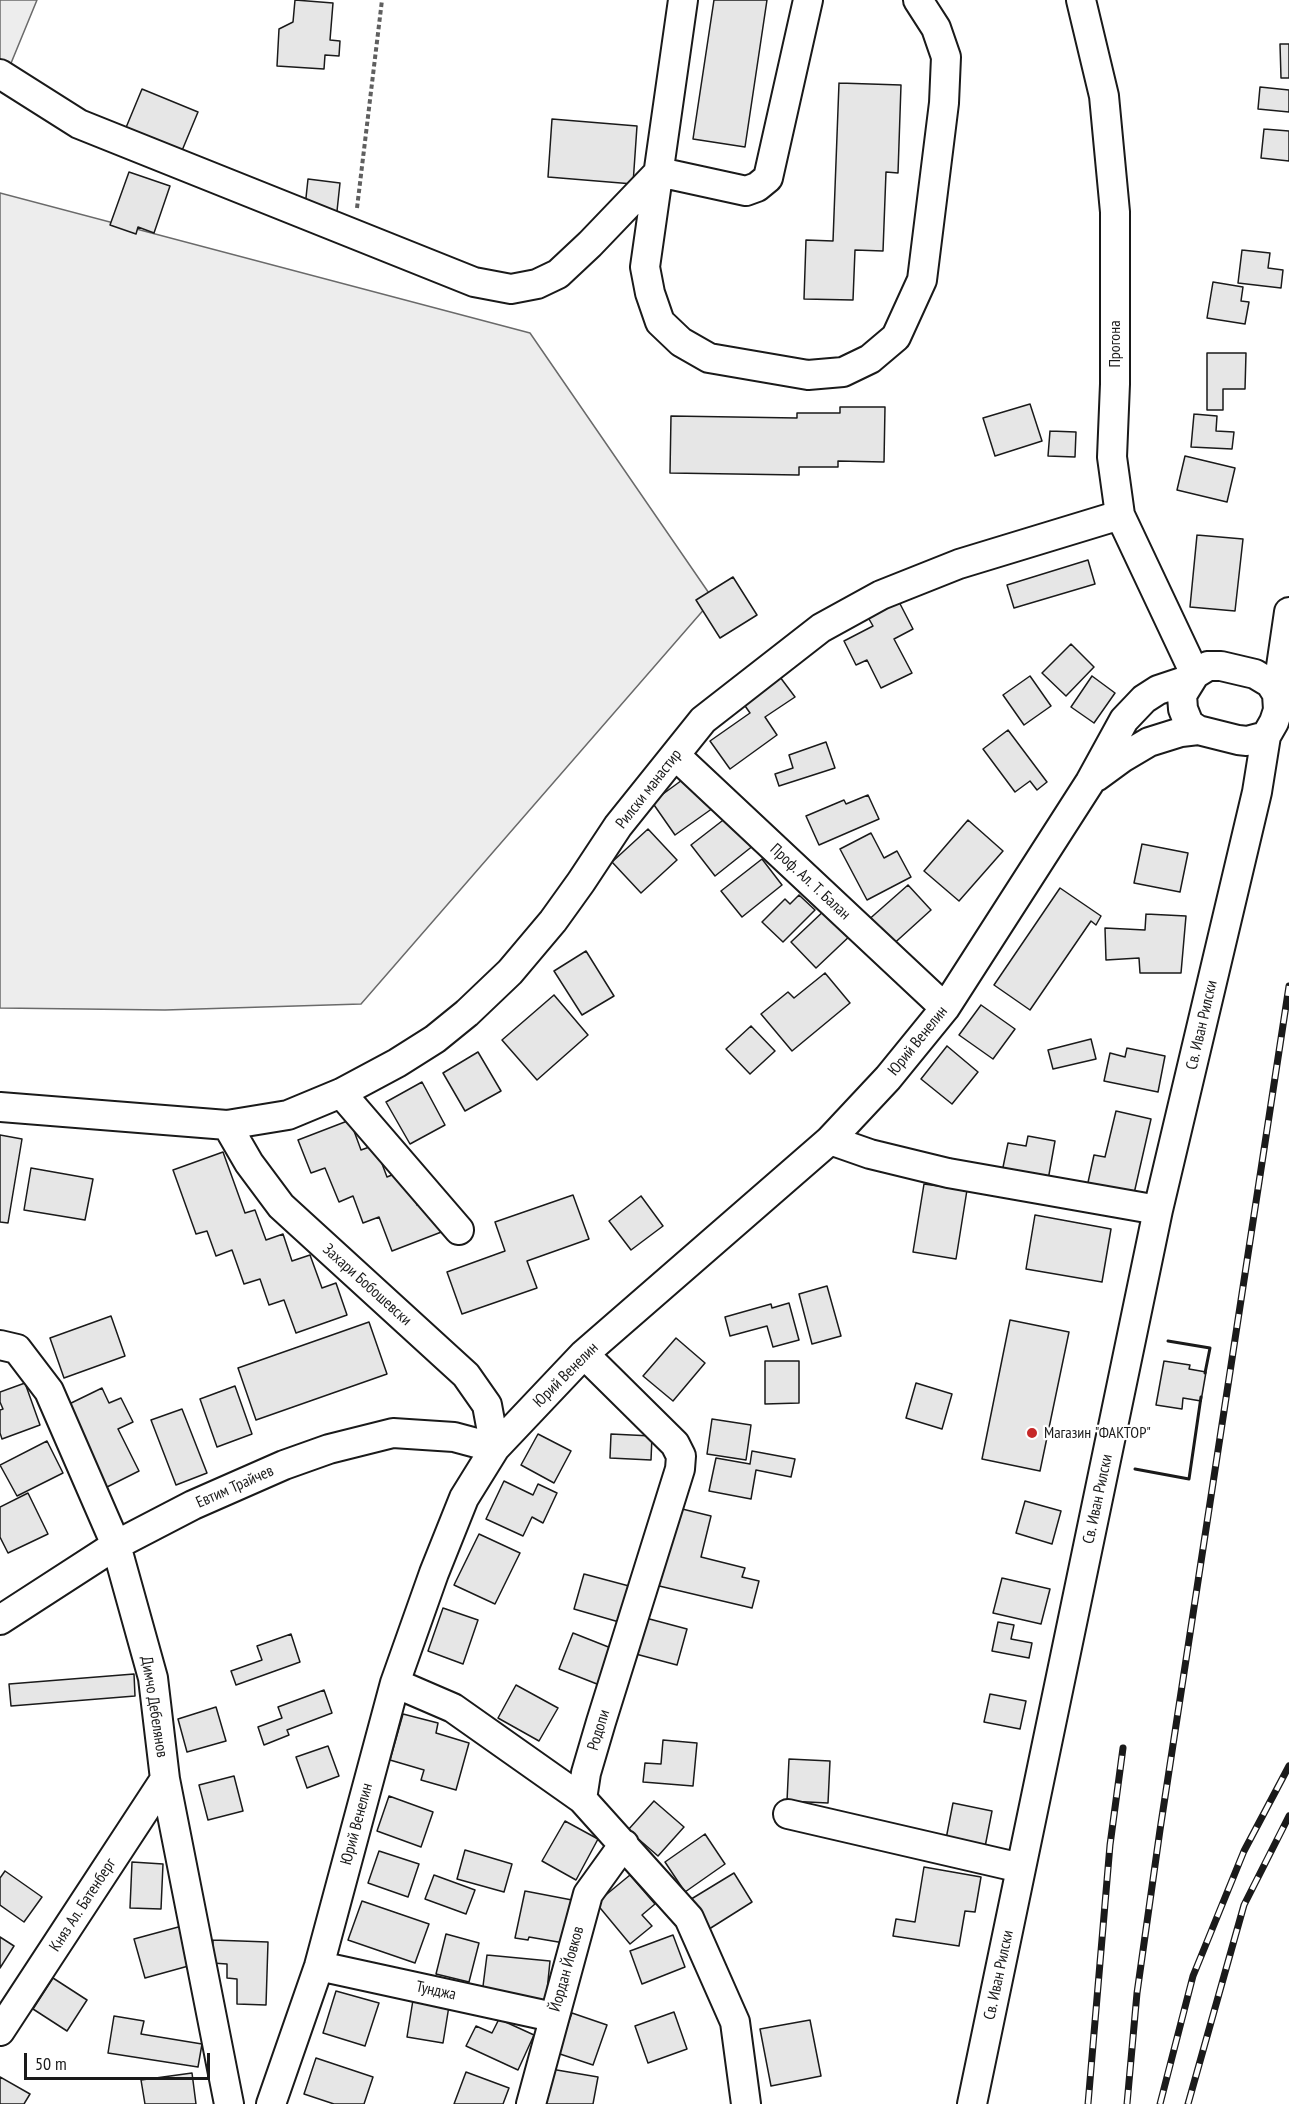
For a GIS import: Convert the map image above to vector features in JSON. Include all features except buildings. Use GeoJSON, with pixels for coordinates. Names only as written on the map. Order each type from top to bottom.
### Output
{"type":"FeatureCollection","features":[{"type":"Feature","properties":{"kind":"street"},"geometry":{"type":"LineString","coordinates":[[682,0],[645,267],[650,293],[660,322],[681,342],[709,358],[808,375],[843,372],[870,359],[896,337],[922,280],[944,103],[946,57],[936,28],[918,0]]}},
{"type":"Feature","properties":{"kind":"street"},"geometry":{"type":"LineString","coordinates":[[659,172],[746,192],[768,178],[808,0]]}},
{"type":"Feature","properties":{"kind":"street","name":"Прогона"},"geometry":{"type":"LineString","coordinates":[[1081,0],[1104,96],[1115,212],[1115,384],[1112,457],[1120,514],[1193,676]]}},
{"type":"Feature","properties":{"kind":"street"},"geometry":{"type":"LineString","coordinates":[[0,74],[79,124],[474,282],[511,289],[537,284],[558,274],[659,172]]}},
{"type":"Feature","properties":{"kind":"street","name":"Рилски манастир"},"geometry":{"type":"LineString","coordinates":[[0,1107],[227,1125],[288,1115],[342,1093],[397,1064],[435,1039],[467,1013],[510,972],[553,921],[618,826],[703,720],[821,628],[881,595],[959,564],[1120,514]]}},
{"type":"Feature","properties":{"kind":"street","name":"Св. Иван Рилски"},"geometry":{"type":"LineString","coordinates":[[972,2104],[1158,1210],[1257,792],[1278,715],[1283,641],[1289,612]]}},
{"type":"Feature","properties":{"kind":"street","name":"Св. Иван Рилски"},"geometry":{"type":"LineString","coordinates":[[1255,674],[1275,657],[1283,641]]}},
{"type":"Feature","properties":{"kind":"street"},"geometry":{"type":"LineString","coordinates":[[1208,666],[1221,666],[1255,674],[1270,683],[1278,715],[1247,741],[1198,730],[1189,724],[1183,709],[1182,694],[1193,676],[1208,666]]}},
{"type":"Feature","properties":{"kind":"street","name":"Юрий Венелин"},"geometry":{"type":"LineString","coordinates":[[271,2104],[320,1966],[395,1683],[434,1572],[464,1498],[495,1448],[584,1354],[830,1140],[888,1078],[945,1008],[1090,782],[1132,710],[1158,690],[1193,676]]}},
{"type":"Feature","properties":{"kind":"street","name":"Юрий Венелин"},"geometry":{"type":"LineString","coordinates":[[1090,782],[1122,758],[1149,742],[1181,732],[1198,730]]}},
{"type":"Feature","properties":{"kind":"street","name":"Св. Иван Рилски"},"geometry":{"type":"LineString","coordinates":[[1238,740],[1254,773],[1257,792]]}},
{"type":"Feature","properties":{"kind":"street","name":"Проф. Ал. Т. Балан"},"geometry":{"type":"LineString","coordinates":[[675,755],[945,1008]]}},
{"type":"Feature","properties":{"kind":"street"},"geometry":{"type":"LineString","coordinates":[[342,1093],[459,1230]]}},
{"type":"Feature","properties":{"kind":"street","name":"Захари Бобошевски"},"geometry":{"type":"LineString","coordinates":[[227,1125],[249,1163],[281,1206],[466,1375],[487,1405],[495,1448]]}},
{"type":"Feature","properties":{"kind":"street"},"geometry":{"type":"LineString","coordinates":[[830,1140],[870,1154],[948,1173],[1158,1210]]}},
{"type":"Feature","properties":{"kind":"street","name":"Димчо Дебелянов"},"geometry":{"type":"LineString","coordinates":[[0,1345],[17,1349],[49,1391],[116,1545],[153,1678],[165,1779],[229,2104]]}},
{"type":"Feature","properties":{"kind":"street","name":"Родопи"},"geometry":{"type":"LineString","coordinates":[[582,1799],[586,1773],[680,1469],[681,1456],[675,1444],[584,1354]]}},
{"type":"Feature","properties":{"kind":"street","name":"Евтим Трайчев"},"geometry":{"type":"LineString","coordinates":[[0,1620],[116,1545],[193,1505],[284,1465],[329,1449],[393,1433],[454,1437],[495,1448]]}},
{"type":"Feature","properties":{"kind":"street"},"geometry":{"type":"LineString","coordinates":[[395,1683],[453,1708],[582,1799],[689,1918],[735,2022],[746,2104]]}},
{"type":"Feature","properties":{"kind":"street","name":"Княз Ал. Батенберг"},"geometry":{"type":"LineString","coordinates":[[0,2031],[165,1779]]}},
{"type":"Feature","properties":{"kind":"street"},"geometry":{"type":"LineString","coordinates":[[788,1814],[1021,1868]]}},
{"type":"Feature","properties":{"kind":"street","name":"Йордан Йовков"},"geometry":{"type":"LineString","coordinates":[[531,2104],[588,1894],[624,1844]]}},
{"type":"Feature","properties":{"kind":"street","name":"Тунджа"},"geometry":{"type":"LineString","coordinates":[[320,1966],[553,2017]]}},
{"type":"Feature","properties":{"kind":"path"},"geometry":{"type":"LineString","coordinates":[[353,234],[382,0]]}},
{"type":"Feature","properties":{"kind":"shaded area"},"geometry":{"type":"Polygon","coordinates":[[[0,0],[37,0],[0,90],[0,0]]]}},
{"type":"Feature","properties":{"kind":"shaded area"},"geometry":{"type":"Polygon","coordinates":[[[0,193],[530,333],[713,599],[361,1004],[165,1010],[0,1008],[0,193]]]}},
{"type":"Feature","properties":{"kind":"railway"},"geometry":{"type":"LineString","coordinates":[[1127,2104],[1137,1993],[1160,1830],[1289,986]]}},
{"type":"Feature","properties":{"kind":"railway"},"geometry":{"type":"LineString","coordinates":[[1088,2104],[1110,1845],[1123,1748]]}},
{"type":"Feature","properties":{"kind":"railway"},"geometry":{"type":"LineString","coordinates":[[1160,2104],[1193,1976],[1244,1851],[1289,1766]]}},
{"type":"Feature","properties":{"kind":"railway"},"geometry":{"type":"LineString","coordinates":[[1188,2104],[1244,1905],[1289,1816]]}},
{"type":"Feature","properties":{"kind":"wall"},"geometry":{"type":"LineString","coordinates":[[1168,1341],[1210,1348],[1205,1373]]}},
{"type":"Feature","properties":{"kind":"wall"},"geometry":{"type":"LineString","coordinates":[[1135,1469],[1189,1479],[1201,1397]]}},
{"type":"Feature","properties":{"kind":"place","name":"Магазин \"ФАКТОР\""},"geometry":{"type":"Point","coordinates":[1032,1433]}}]}
